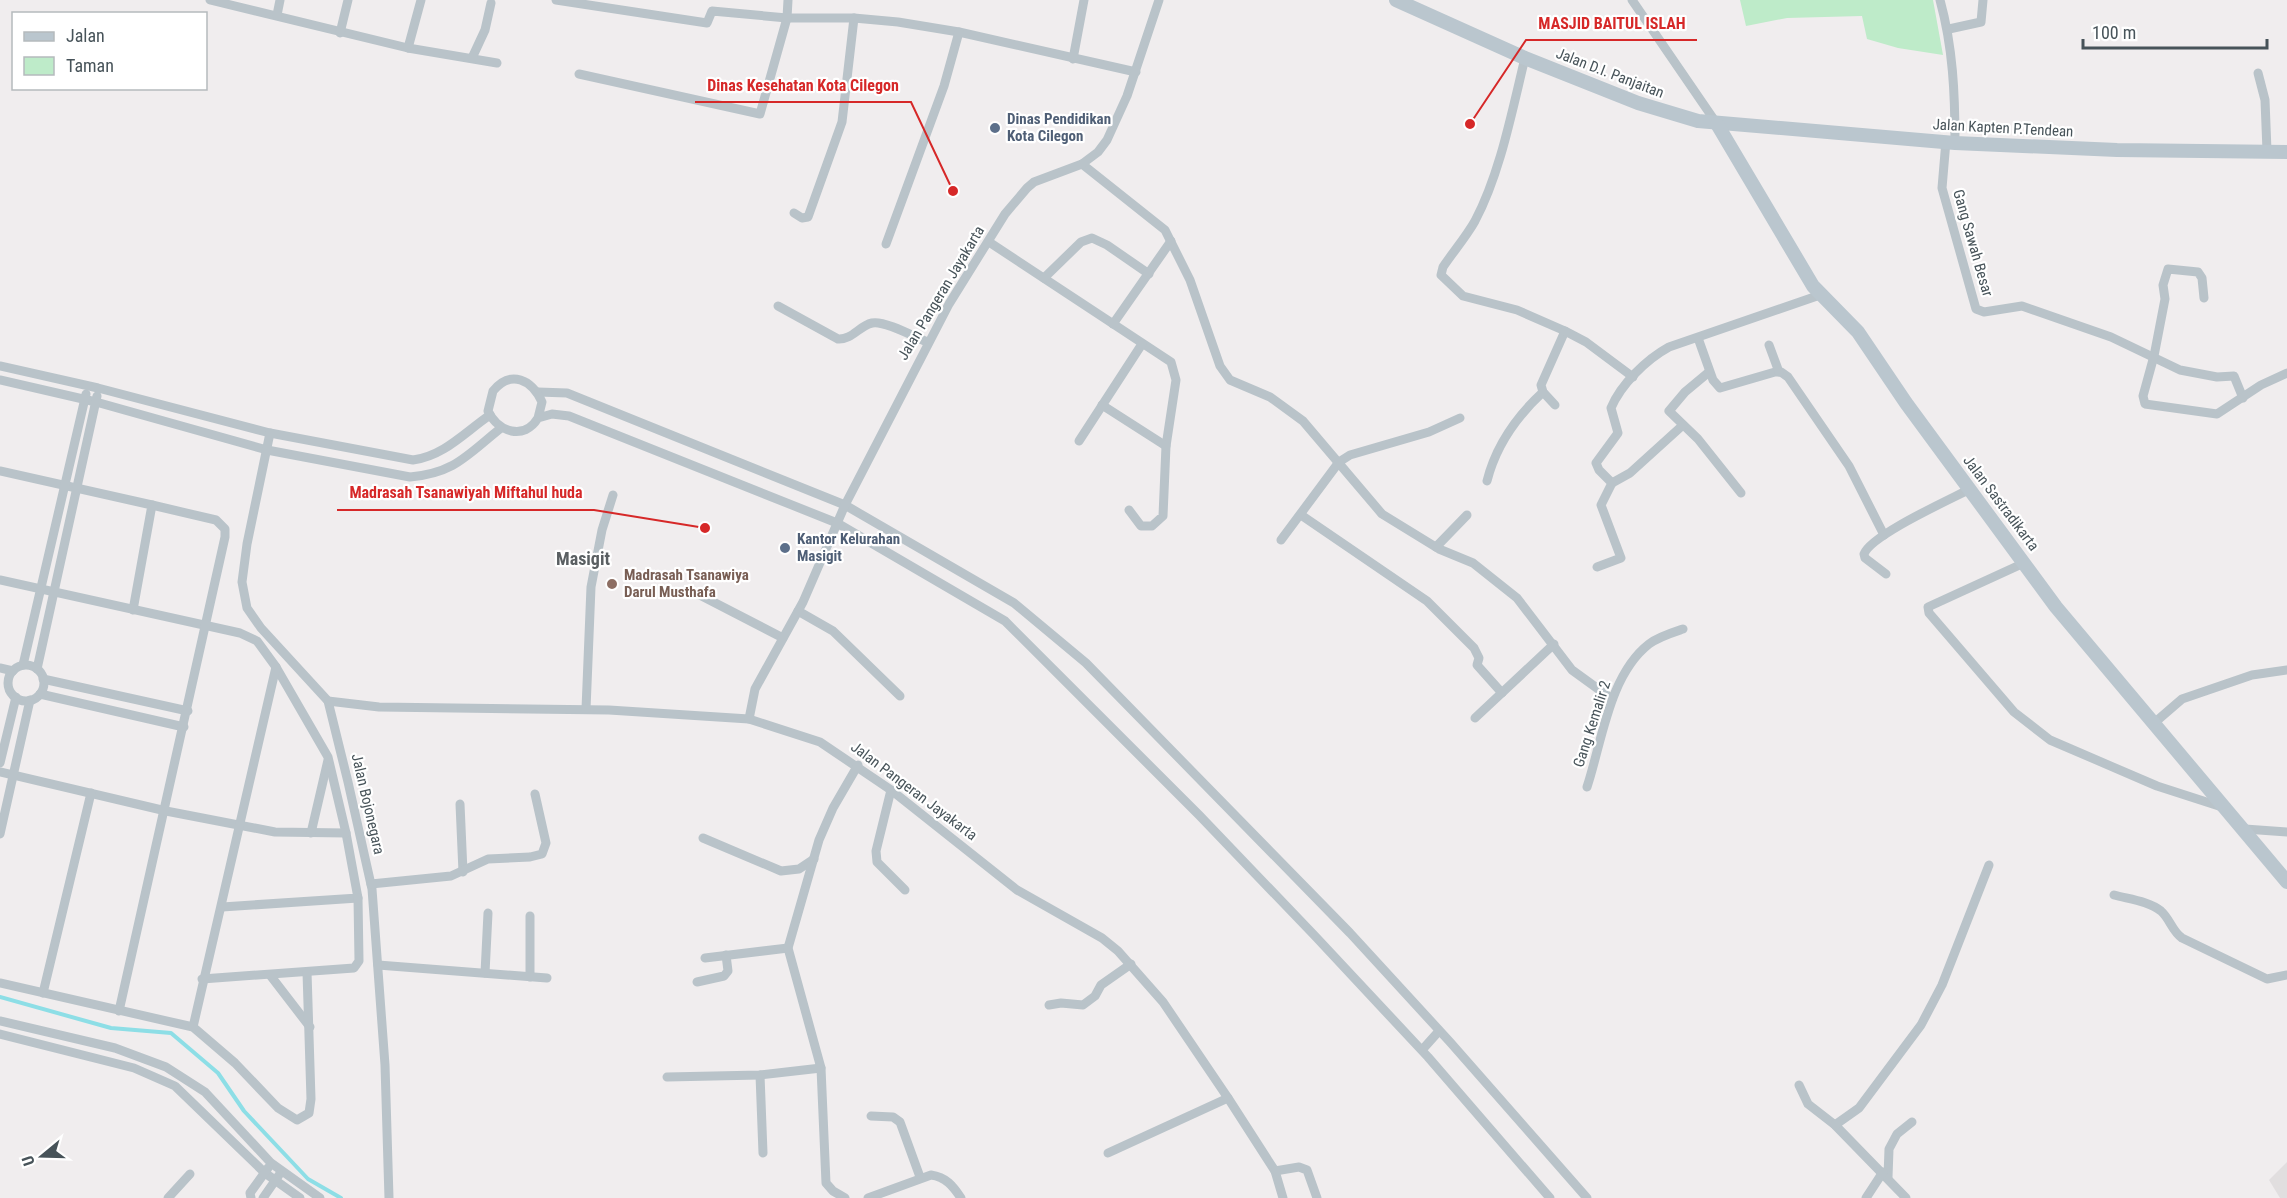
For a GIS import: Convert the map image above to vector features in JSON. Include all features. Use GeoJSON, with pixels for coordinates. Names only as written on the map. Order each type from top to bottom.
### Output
{"type":"FeatureCollection","features":[{"type":"Feature","properties":{"kind":"street"},"geometry":{"type":"LineString","coordinates":[[210,0],[232,3],[340,33],[408,48],[497,63]]}},
{"type":"Feature","properties":{"kind":"street"},"geometry":{"type":"LineString","coordinates":[[277,15],[280,0]]}},
{"type":"Feature","properties":{"kind":"street"},"geometry":{"type":"LineString","coordinates":[[340,33],[348,0]]}},
{"type":"Feature","properties":{"kind":"street"},"geometry":{"type":"LineString","coordinates":[[408,48],[421,0]]}},
{"type":"Feature","properties":{"kind":"street"},"geometry":{"type":"LineString","coordinates":[[556,0],[596,3],[707,22],[714,0]]}},
{"type":"Feature","properties":{"kind":"street"},"geometry":{"type":"LineString","coordinates":[[579,74],[760,114],[787,18],[788,0]]}},
{"type":"Feature","properties":{"kind":"street"},"geometry":{"type":"LineString","coordinates":[[1073,59],[1084,0]]}},
{"type":"Feature","properties":{"kind":"street","name":"Jalan Pangeran Jayakarta"},"geometry":{"type":"LineString","coordinates":[[1160,0],[1136,72],[1107,140],[1098,152],[1082,164],[1034,182],[1027,188],[1005,214],[927,342],[845,505],[798,610],[755,689],[749,719],[820,742],[858,765],[1017,890],[1102,938],[1131,964],[1163,1002],[1228,1098],[1275,1171],[1283,1198]]}},
{"type":"Feature","properties":{"kind":"street","name":"Jalan D.I. Panjaitan"},"geometry":{"type":"LineString","coordinates":[[1396,0],[1525,58],[1638,103],[1698,121],[1717,124]]}},
{"type":"Feature","properties":{"kind":"street"},"geometry":{"type":"LineString","coordinates":[[1632,0],[1717,124]]}},
{"type":"Feature","properties":{"kind":"street"},"geometry":{"type":"LineString","coordinates":[[1940,0],[1949,29],[1955,99],[1950,142]]}},
{"type":"Feature","properties":{"kind":"street"},"geometry":{"type":"LineString","coordinates":[[1949,29],[1981,22],[1983,0]]}},
{"type":"Feature","properties":{"kind":"street"},"geometry":{"type":"LineString","coordinates":[[472,58],[485,30],[491,3]]}},
{"type":"Feature","properties":{"kind":"street"},"geometry":{"type":"LineString","coordinates":[[712,11],[787,18],[854,18],[959,32],[1136,72]]}},
{"type":"Feature","properties":{"kind":"street"},"geometry":{"type":"LineString","coordinates":[[794,213],[802,218],[808,217],[842,122],[854,18]]}},
{"type":"Feature","properties":{"kind":"street"},"geometry":{"type":"LineString","coordinates":[[886,244],[945,86],[959,32]]}},
{"type":"Feature","properties":{"kind":"street"},"geometry":{"type":"LineString","coordinates":[[1525,58],[1511,116],[1482,205],[1474,223],[1443,267],[1441,275],[1463,296],[1517,310],[1586,342],[1632,377]]}},
{"type":"Feature","properties":{"kind":"street"},"geometry":{"type":"LineString","coordinates":[[2258,74],[2265,100],[2267,151]]}},
{"type":"Feature","properties":{"kind":"street","name":"Jalan Kapten P.Tendean"},"geometry":{"type":"LineString","coordinates":[[1717,124],[1950,142],[2118,150],[2287,152]]}},
{"type":"Feature","properties":{"kind":"street","name":"Jalan Sastradikarta"},"geometry":{"type":"LineString","coordinates":[[1717,124],[1803,271],[1820,295],[1858,332],[1906,403],[2056,607],[2224,808],[2245,829],[2287,882]]}},
{"type":"Feature","properties":{"kind":"street","name":"Gang Sawah Besar"},"geometry":{"type":"LineString","coordinates":[[1950,142],[1942,188],[1976,309],[1984,312],[2022,306],[2111,337],[2154,356]]}},
{"type":"Feature","properties":{"kind":"street"},"geometry":{"type":"LineString","coordinates":[[1082,164],[1158,223],[1171,241],[1190,280],[1225,374],[1230,380],[1270,397],[1291,411],[1316,433],[1382,514],[1436,547],[1473,563],[1517,598],[1572,670],[1612,699]]}},
{"type":"Feature","properties":{"kind":"street"},"geometry":{"type":"LineString","coordinates":[[1044,278],[1080,242],[1092,238],[1107,245],[1149,274]]}},
{"type":"Feature","properties":{"kind":"street"},"geometry":{"type":"LineString","coordinates":[[1113,324],[1171,241]]}},
{"type":"Feature","properties":{"kind":"street"},"geometry":{"type":"LineString","coordinates":[[989,242],[1171,362],[1176,372],[1166,446],[1163,516],[1152,526],[1141,526],[1129,510]]}},
{"type":"Feature","properties":{"kind":"street"},"geometry":{"type":"LineString","coordinates":[[2204,298],[2202,278],[2198,272],[2168,269],[2163,285],[2165,299],[2154,356],[2143,396],[2145,404],[2212,414],[2287,373]]}},
{"type":"Feature","properties":{"kind":"street"},"geometry":{"type":"LineString","coordinates":[[1612,483],[1596,463],[1618,433],[1611,408],[1632,377],[1655,355],[1820,295]]}},
{"type":"Feature","properties":{"kind":"street"},"geometry":{"type":"LineString","coordinates":[[778,306],[838,339],[848,338],[864,327],[880,323],[927,342]]}},
{"type":"Feature","properties":{"kind":"street"},"geometry":{"type":"LineString","coordinates":[[1555,405],[1541,389],[1543,378],[1565,331]]}},
{"type":"Feature","properties":{"kind":"street"},"geometry":{"type":"LineString","coordinates":[[1698,338],[1709,372],[1717,386],[1725,389],[1779,372]]}},
{"type":"Feature","properties":{"kind":"street"},"geometry":{"type":"LineString","coordinates":[[1079,441],[1142,344]]}},
{"type":"Feature","properties":{"kind":"street"},"geometry":{"type":"LineString","coordinates":[[1769,345],[1779,372],[1793,383],[1849,466],[1884,535]]}},
{"type":"Feature","properties":{"kind":"street"},"geometry":{"type":"LineString","coordinates":[[2154,356],[2180,370],[2217,377],[2236,377],[2243,398]]}},
{"type":"Feature","properties":{"kind":"street"},"geometry":{"type":"LineString","coordinates":[[0,366],[99,388],[270,433],[413,460],[427,458],[447,447],[490,415]]}},
{"type":"Feature","properties":{"kind":"street"},"geometry":{"type":"LineString","coordinates":[[1709,372],[1669,409],[1698,439],[1741,493]]}},
{"type":"Feature","properties":{"kind":"street"},"geometry":{"type":"LineString","coordinates":[[522,379],[531,382],[542,402],[538,418],[533,426],[524,430],[510,432],[501,428],[490,415],[488,402],[493,391],[503,382],[522,379]]}},
{"type":"Feature","properties":{"kind":"street"},"geometry":{"type":"LineString","coordinates":[[0,380],[85,399],[267,450],[410,477],[434,475],[453,468],[501,428]]}},
{"type":"Feature","properties":{"kind":"street"},"geometry":{"type":"LineString","coordinates":[[30,700],[16,697],[4,684],[13,671],[23,665],[88,386]]}},
{"type":"Feature","properties":{"kind":"street"},"geometry":{"type":"LineString","coordinates":[[37,669],[99,388]]}},
{"type":"Feature","properties":{"kind":"street"},"geometry":{"type":"LineString","coordinates":[[538,392],[567,393],[845,505],[1014,603],[1086,663],[1325,908],[1450,1042],[1587,1198]]}},
{"type":"Feature","properties":{"kind":"street"},"geometry":{"type":"LineString","coordinates":[[1487,481],[1498,445],[1521,414],[1543,392]]}},
{"type":"Feature","properties":{"kind":"street"},"geometry":{"type":"LineString","coordinates":[[1102,405],[1166,446]]}},
{"type":"Feature","properties":{"kind":"street"},"geometry":{"type":"LineString","coordinates":[[538,418],[552,414],[569,416],[837,523],[1005,621],[1199,815],[1411,1039],[1550,1198]]}},
{"type":"Feature","properties":{"kind":"street"},"geometry":{"type":"LineString","coordinates":[[1281,540],[1339,462],[1350,455],[1429,432],[1460,418]]}},
{"type":"Feature","properties":{"kind":"street"},"geometry":{"type":"LineString","coordinates":[[1597,567],[1621,558],[1601,505],[1612,483],[1630,474],[1683,425]]}},
{"type":"Feature","properties":{"kind":"street","name":"Jalan Bojonegara"},"geometry":{"type":"LineString","coordinates":[[270,433],[247,544],[242,582],[248,608],[261,628],[328,700],[371,884],[378,965],[389,1198]]}},
{"type":"Feature","properties":{"kind":"street"},"geometry":{"type":"LineString","coordinates":[[0,471],[216,520],[225,529],[188,711],[119,1011]]}},
{"type":"Feature","properties":{"kind":"street"},"geometry":{"type":"LineString","coordinates":[[1886,574],[1865,558],[1867,547],[1884,535],[1970,489]]}},
{"type":"Feature","properties":{"kind":"street"},"geometry":{"type":"LineString","coordinates":[[586,709],[591,587],[600,539],[613,495]]}},
{"type":"Feature","properties":{"kind":"street"},"geometry":{"type":"LineString","coordinates":[[133,610],[152,506]]}},
{"type":"Feature","properties":{"kind":"street"},"geometry":{"type":"LineString","coordinates":[[1301,515],[1426,601],[1474,648],[1479,658],[1477,665],[1480,670],[1502,693]]}},
{"type":"Feature","properties":{"kind":"street"},"geometry":{"type":"LineString","coordinates":[[1436,547],[1467,515]]}},
{"type":"Feature","properties":{"kind":"street"},"geometry":{"type":"LineString","coordinates":[[2024,563],[1928,607],[1929,613],[2014,712],[2050,740],[2157,786],[2224,808]]}},
{"type":"Feature","properties":{"kind":"street"},"geometry":{"type":"LineString","coordinates":[[0,580],[55,594],[240,633],[257,641],[276,667],[328,757],[358,898],[359,961],[357,967],[348,970],[202,980]]}},
{"type":"Feature","properties":{"kind":"street"},"geometry":{"type":"LineString","coordinates":[[692,591],[783,638]]}},
{"type":"Feature","properties":{"kind":"street"},"geometry":{"type":"LineString","coordinates":[[798,610],[833,631],[900,696]]}},
{"type":"Feature","properties":{"kind":"street","name":"Gang Kemalir 2"},"geometry":{"type":"LineString","coordinates":[[1587,787],[1612,699],[1629,666],[1654,640],[1683,629]]}},
{"type":"Feature","properties":{"kind":"street"},"geometry":{"type":"LineString","coordinates":[[1475,718],[1554,644]]}},
{"type":"Feature","properties":{"kind":"street"},"geometry":{"type":"LineString","coordinates":[[0,834],[30,700],[43,688],[43,679],[37,669],[23,665]]}},
{"type":"Feature","properties":{"kind":"street"},"geometry":{"type":"LineString","coordinates":[[193,1027],[276,667]]}},
{"type":"Feature","properties":{"kind":"street"},"geometry":{"type":"LineString","coordinates":[[0,668],[13,671]]}},
{"type":"Feature","properties":{"kind":"street"},"geometry":{"type":"LineString","coordinates":[[2153,724],[2182,699],[2252,675],[2287,670]]}},
{"type":"Feature","properties":{"kind":"street"},"geometry":{"type":"LineString","coordinates":[[43,679],[188,711]]}},
{"type":"Feature","properties":{"kind":"street"},"geometry":{"type":"LineString","coordinates":[[39,694],[184,727]]}},
{"type":"Feature","properties":{"kind":"street"},"geometry":{"type":"LineString","coordinates":[[0,763],[16,697]]}},
{"type":"Feature","properties":{"kind":"street"},"geometry":{"type":"LineString","coordinates":[[328,700],[389,708],[586,709],[749,719]]}},
{"type":"Feature","properties":{"kind":"street"},"geometry":{"type":"LineString","coordinates":[[311,833],[328,757]]}},
{"type":"Feature","properties":{"kind":"street"},"geometry":{"type":"LineString","coordinates":[[845,1198],[833,1191],[826,1183],[821,1068],[788,948],[814,859],[833,808],[858,765]]}},
{"type":"Feature","properties":{"kind":"street"},"geometry":{"type":"LineString","coordinates":[[0,772],[166,811],[275,832],[346,833]]}},
{"type":"Feature","properties":{"kind":"street"},"geometry":{"type":"LineString","coordinates":[[891,790],[876,851],[877,862],[905,890]]}},
{"type":"Feature","properties":{"kind":"street"},"geometry":{"type":"LineString","coordinates":[[43,993],[90,793]]}},
{"type":"Feature","properties":{"kind":"street"},"geometry":{"type":"LineString","coordinates":[[371,884],[451,876],[488,859],[530,857],[542,854],[546,843],[535,794]]}},
{"type":"Feature","properties":{"kind":"street"},"geometry":{"type":"LineString","coordinates":[[460,804],[463,872]]}},
{"type":"Feature","properties":{"kind":"street"},"geometry":{"type":"LineString","coordinates":[[2245,829],[2287,832]]}},
{"type":"Feature","properties":{"kind":"street"},"geometry":{"type":"LineString","coordinates":[[703,838],[781,871],[799,869],[814,859]]}},
{"type":"Feature","properties":{"kind":"street"},"geometry":{"type":"LineString","coordinates":[[1835,1125],[1859,1108],[1921,1025],[1942,985],[1989,865]]}},
{"type":"Feature","properties":{"kind":"street"},"geometry":{"type":"LineString","coordinates":[[2114,895],[2162,912],[2175,933],[2249,971],[2267,979],[2287,975]]}},
{"type":"Feature","properties":{"kind":"street"},"geometry":{"type":"LineString","coordinates":[[222,907],[358,898]]}},
{"type":"Feature","properties":{"kind":"street"},"geometry":{"type":"LineString","coordinates":[[485,973],[489,913]]}},
{"type":"Feature","properties":{"kind":"street"},"geometry":{"type":"LineString","coordinates":[[530,916],[530,977]]}},
{"type":"Feature","properties":{"kind":"street"},"geometry":{"type":"LineString","coordinates":[[705,958],[788,948]]}},
{"type":"Feature","properties":{"kind":"street"},"geometry":{"type":"LineString","coordinates":[[698,982],[724,976],[728,971],[726,955]]}},
{"type":"Feature","properties":{"kind":"street"},"geometry":{"type":"LineString","coordinates":[[1049,1005],[1061,1003],[1083,1005],[1092,1000],[1101,985],[1131,964]]}},
{"type":"Feature","properties":{"kind":"street"},"geometry":{"type":"LineString","coordinates":[[378,965],[547,978]]}},
{"type":"Feature","properties":{"kind":"street"},"geometry":{"type":"LineString","coordinates":[[0,983],[193,1027],[235,1063],[278,1108],[297,1120],[309,1113],[311,1099],[307,972]]}},
{"type":"Feature","properties":{"kind":"street"},"geometry":{"type":"LineString","coordinates":[[270,975],[310,1027]]}},
{"type":"Feature","properties":{"kind":"street"},"geometry":{"type":"LineString","coordinates":[[0,1021],[115,1048],[166,1066],[205,1092],[271,1163],[320,1198]]}},
{"type":"Feature","properties":{"kind":"street"},"geometry":{"type":"LineString","coordinates":[[1425,1054],[1439,1031]]}},
{"type":"Feature","properties":{"kind":"street"},"geometry":{"type":"LineString","coordinates":[[0,1034],[134,1068],[175,1086],[265,1173],[300,1198]]}},
{"type":"Feature","properties":{"kind":"street"},"geometry":{"type":"LineString","coordinates":[[159,1078],[166,1066]]}},
{"type":"Feature","properties":{"kind":"street"},"geometry":{"type":"LineString","coordinates":[[667,1077],[760,1075],[821,1068]]}},
{"type":"Feature","properties":{"kind":"street"},"geometry":{"type":"LineString","coordinates":[[760,1075],[763,1153]]}},
{"type":"Feature","properties":{"kind":"street"},"geometry":{"type":"LineString","coordinates":[[1799,1085],[1808,1104],[1835,1125],[1886,1174],[1906,1198]]}},
{"type":"Feature","properties":{"kind":"street"},"geometry":{"type":"LineString","coordinates":[[1108,1153],[1228,1098]]}},
{"type":"Feature","properties":{"kind":"street"},"geometry":{"type":"LineString","coordinates":[[871,1116],[892,1118],[900,1122],[920,1177]]}},
{"type":"Feature","properties":{"kind":"street"},"geometry":{"type":"LineString","coordinates":[[1866,1198],[1886,1174],[1889,1149],[1897,1134],[1912,1122]]}},
{"type":"Feature","properties":{"kind":"street"},"geometry":{"type":"LineString","coordinates":[[251,1198],[250,1193],[271,1163]]}},
{"type":"Feature","properties":{"kind":"street"},"geometry":{"type":"LineString","coordinates":[[1275,1171],[1299,1167],[1307,1170],[1317,1198]]}},
{"type":"Feature","properties":{"kind":"street"},"geometry":{"type":"LineString","coordinates":[[263,1198],[282,1172]]}},
{"type":"Feature","properties":{"kind":"street"},"geometry":{"type":"LineString","coordinates":[[168,1198],[190,1174]]}},
{"type":"Feature","properties":{"kind":"street"},"geometry":{"type":"LineString","coordinates":[[870,1198],[920,1177],[941,1176],[951,1184],[961,1198]]}},
{"type":"Feature","properties":{"kind":"shaded area"},"geometry":{"type":"Polygon","coordinates":[[[2287,1162],[2287,1198],[2280,1198],[2269,1180],[2287,1162]]]}},
{"type":"Feature","properties":{"kind":"green space"},"geometry":{"type":"Polygon","coordinates":[[[1740,0],[1933,0],[1943,55],[1898,48],[1867,39],[1862,16],[1787,18],[1746,26],[1740,0]]]}},
{"type":"Feature","properties":{"kind":"waterway"},"geometry":{"type":"LineString","coordinates":[[0,997],[111,1028],[171,1033],[218,1073],[244,1111],[308,1179],[341,1198]]}},
{"type":"Feature","properties":{"kind":"place","name":"MASJID BAITUL ISLAH"},"geometry":{"type":"Point","coordinates":[1470,124]}},
{"type":"Feature","properties":{"kind":"place","name":"Dinas Pendidikan Kota Cilegon"},"geometry":{"type":"Point","coordinates":[995,128]}},
{"type":"Feature","properties":{"kind":"place","name":"Dinas Kesehatan Kota Cilegon"},"geometry":{"type":"Point","coordinates":[953,191]}},
{"type":"Feature","properties":{"kind":"place","name":"Madrasah Tsanawiyah Miftahul huda"},"geometry":{"type":"Point","coordinates":[705,528]}},
{"type":"Feature","properties":{"kind":"place","name":"Kantor Kelurahan Masigit"},"geometry":{"type":"Point","coordinates":[785,548]}},
{"type":"Feature","properties":{"kind":"place","name":"Madrasah Tsanawiya Darul Musthafa"},"geometry":{"type":"Point","coordinates":[612,584]}},
{"type":"Feature","properties":{"kind":"district","name":"Masigit"},"geometry":{"type":"Point","coordinates":[583,558]}}]}
